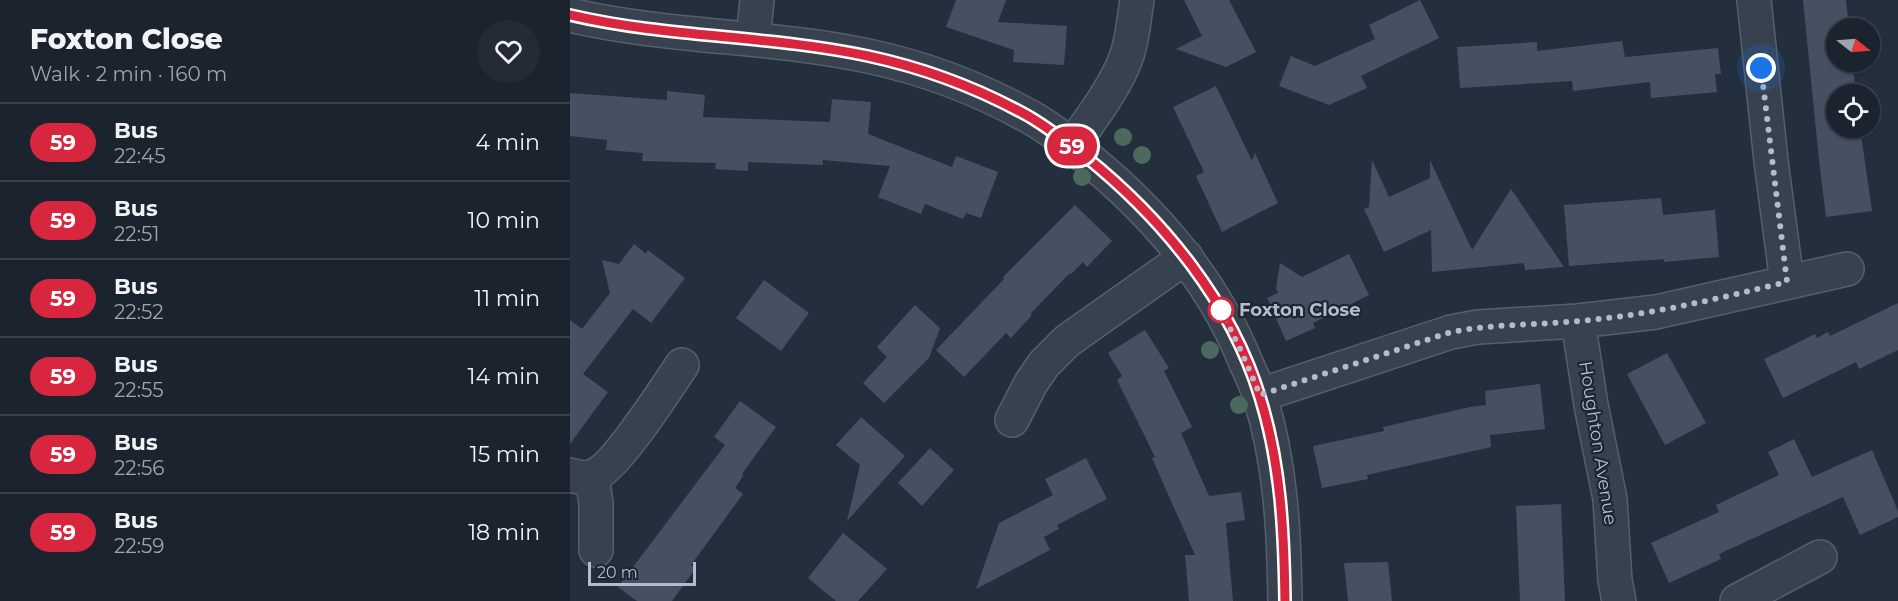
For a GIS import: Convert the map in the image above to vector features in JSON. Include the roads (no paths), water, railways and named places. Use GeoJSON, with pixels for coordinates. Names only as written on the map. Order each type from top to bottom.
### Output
{"type":"FeatureCollection","features":[{"type":"Feature","properties":{"kind":"street"},"geometry":{"type":"LineString","coordinates":[[753,39],[757,0]]}},
{"type":"Feature","properties":{"kind":"street"},"geometry":{"type":"LineString","coordinates":[[1072,146],[1109,90],[1126,57],[1137,0]]}},
{"type":"Feature","properties":{"kind":"street"},"geometry":{"type":"LineString","coordinates":[[1754,0],[1771,161],[1787,282]]}},
{"type":"Feature","properties":{"kind":"street"},"geometry":{"type":"LineString","coordinates":[[570,15],[653,30],[840,50],[870,56],[938,76],[986,95],[1032,118],[1118,183],[1186,257],[1225,316],[1260,395],[1274,451],[1279,484],[1284,544],[1285,601]]}},
{"type":"Feature","properties":{"kind":"street"},"geometry":{"type":"LineString","coordinates":[[1012,420],[1031,382],[1044,363],[1067,341],[1186,257]]}},
{"type":"Feature","properties":{"kind":"street"},"geometry":{"type":"LineString","coordinates":[[1260,395],[1451,332],[1478,327],[1578,321],[1656,312],[1847,269]]}},
{"type":"Feature","properties":{"kind":"street","name":"Houghton Avenue"},"geometry":{"type":"LineString","coordinates":[[1578,321],[1610,499],[1615,580],[1619,601]]}},
{"type":"Feature","properties":{"kind":"street"},"geometry":{"type":"LineString","coordinates":[[596,550],[596,503],[581,476],[604,470],[622,450],[682,365]]}},
{"type":"Feature","properties":{"kind":"street"},"geometry":{"type":"LineString","coordinates":[[1737,601],[1820,557]]}},
{"type":"Feature","properties":{"kind":"place","name":"Foxton Close"},"geometry":{"type":"Point","coordinates":[1221,310]}}]}
